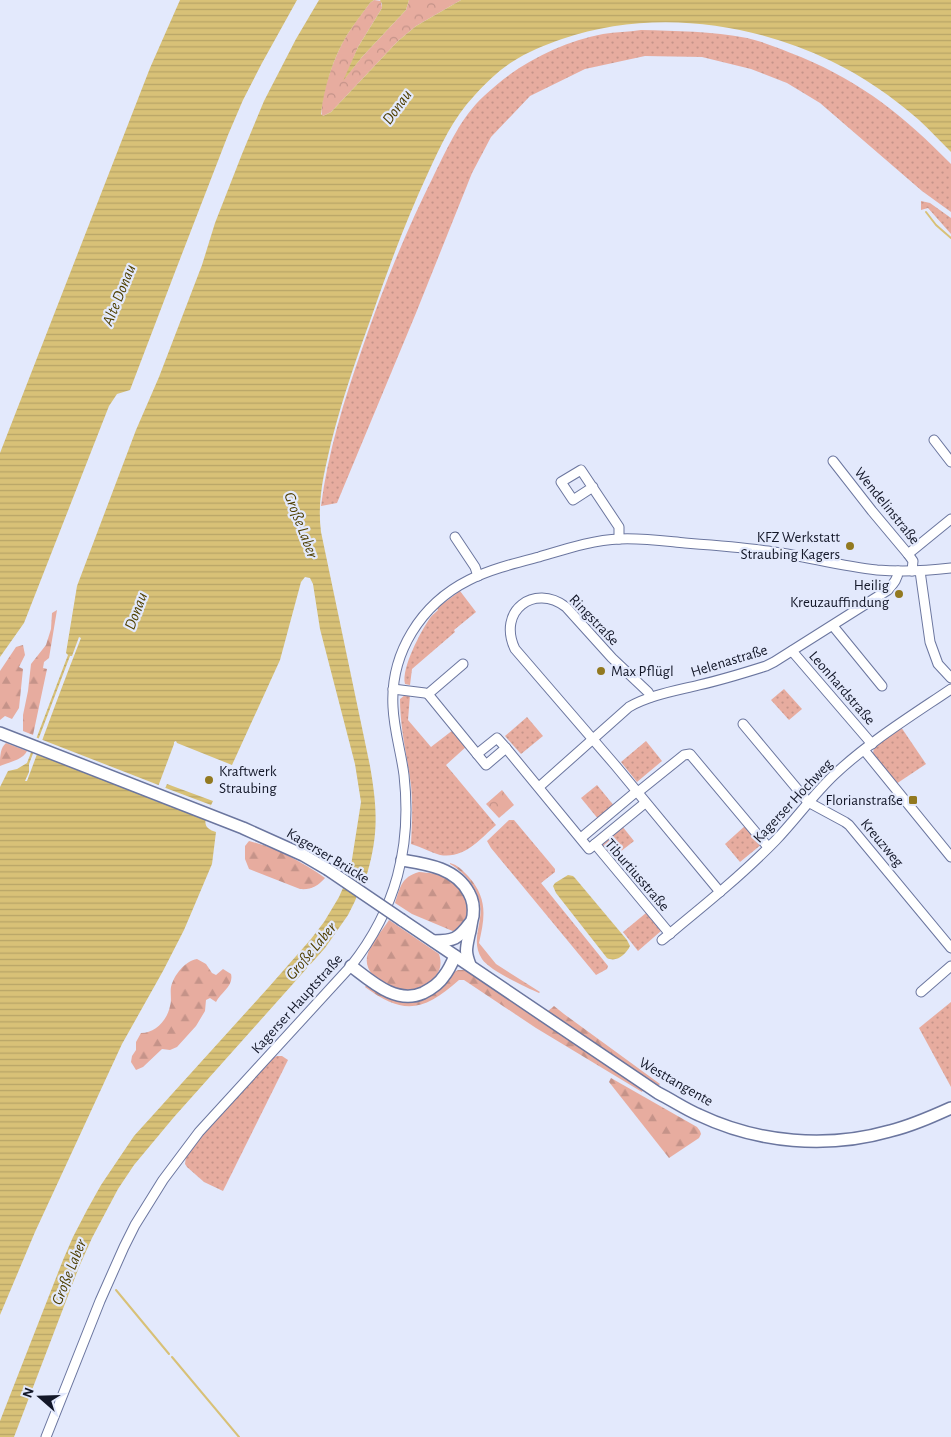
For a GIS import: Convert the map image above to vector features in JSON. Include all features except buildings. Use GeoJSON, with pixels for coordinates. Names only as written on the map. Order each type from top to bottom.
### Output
{"type":"FeatureCollection","features":[{"type":"Feature","properties":{"kind":"main road","name":"Kagerser Brücke"},"geometry":{"type":"LineString","coordinates":[[0,733],[276,842],[327,869],[434,941]]}},
{"type":"Feature","properties":{"kind":"main road"},"geometry":{"type":"LineString","coordinates":[[402,860],[446,871],[461,881],[471,897],[474,906],[473,914],[470,923],[464,931],[454,940],[434,941]]}},
{"type":"Feature","properties":{"kind":"main road"},"geometry":{"type":"LineString","coordinates":[[470,923],[470,933],[466,947],[466,955],[470,965]]}},
{"type":"Feature","properties":{"kind":"main road","name":"Westtangente"},"geometry":{"type":"LineString","coordinates":[[434,941],[658,1093],[712,1121],[739,1130],[766,1137],[793,1140],[843,1140],[890,1131],[951,1108]]}},
{"type":"Feature","properties":{"kind":"main road"},"geometry":{"type":"LineString","coordinates":[[351,966],[384,990],[403,996],[411,996],[420,994],[437,984],[444,977],[455,956]]}},
{"type":"Feature","properties":{"kind":"street"},"geometry":{"type":"LineString","coordinates":[[934,440],[951,462]]}},
{"type":"Feature","properties":{"kind":"street","name":"Wendelinstraße"},"geometry":{"type":"LineString","coordinates":[[833,461],[913,561],[930,642],[938,664],[951,678]]}},
{"type":"Feature","properties":{"kind":"street"},"geometry":{"type":"LineString","coordinates":[[593,487],[618,527],[619,539]]}},
{"type":"Feature","properties":{"kind":"street"},"geometry":{"type":"LineString","coordinates":[[908,554],[951,519]]}},
{"type":"Feature","properties":{"kind":"street"},"geometry":{"type":"LineString","coordinates":[[454,537],[475,567],[478,576]]}},
{"type":"Feature","properties":{"kind":"street","name":"Kagerser Hauptstraße"},"geometry":{"type":"LineString","coordinates":[[46,1437],[100,1301],[124,1247],[149,1201],[199,1132],[351,966],[369,941],[383,916],[395,888],[402,860],[406,829],[404,772],[394,724],[393,690],[399,658],[418,622],[428,611],[458,586],[478,576],[576,546],[619,539],[744,548],[876,570],[916,571],[951,568]]}},
{"type":"Feature","properties":{"kind":"street","name":"Helenastraße"},"geometry":{"type":"LineString","coordinates":[[539,787],[628,707],[638,701],[651,697],[766,666],[888,590],[894,583],[898,571]]}},
{"type":"Feature","properties":{"kind":"street","name":"Ringstraße"},"geometry":{"type":"LineString","coordinates":[[651,697],[558,601],[549,598],[532,599],[517,608],[510,623],[512,642],[515,649],[638,792],[720,892]]}},
{"type":"Feature","properties":{"kind":"street"},"geometry":{"type":"LineString","coordinates":[[833,626],[882,686]]}},
{"type":"Feature","properties":{"kind":"street","name":"Leonhardstraße"},"geometry":{"type":"LineString","coordinates":[[792,651],[872,744]]}},
{"type":"Feature","properties":{"kind":"street"},"geometry":{"type":"LineString","coordinates":[[428,694],[463,664]]}},
{"type":"Feature","properties":{"kind":"street","name":"Kagerser Hochweg"},"geometry":{"type":"LineString","coordinates":[[662,940],[720,892],[768,847],[834,775],[872,744],[951,689]]}},
{"type":"Feature","properties":{"kind":"street"},"geometry":{"type":"LineString","coordinates":[[393,690],[425,692],[428,694],[477,754],[486,765],[506,748],[498,738],[477,754]]}},
{"type":"Feature","properties":{"kind":"street","name":"Kreuzweg"},"geometry":{"type":"LineString","coordinates":[[743,724],[808,802],[849,825],[951,948]]}},
{"type":"Feature","properties":{"kind":"street","name":"Tiburtiusstraße"},"geometry":{"type":"LineString","coordinates":[[506,748],[589,849],[595,844],[670,934]]}},
{"type":"Feature","properties":{"kind":"street"},"geometry":{"type":"LineString","coordinates":[[864,750],[951,857]]}},
{"type":"Feature","properties":{"kind":"street"},"geometry":{"type":"LineString","coordinates":[[581,838],[684,755],[690,754],[768,847]]}},
{"type":"Feature","properties":{"kind":"street"},"geometry":{"type":"LineString","coordinates":[[595,844],[646,802]]}},
{"type":"Feature","properties":{"kind":"street"},"geometry":{"type":"LineString","coordinates":[[921,992],[951,966]]}},
{"type":"Feature","properties":{"kind":"green space"},"geometry":{"type":"Polygon","coordinates":[[[374,0],[381,1],[382,8],[358,47],[345,78],[406,10],[409,0],[461,0],[416,26],[398,41],[331,112],[322,116],[323,98],[338,52],[352,27],[374,0]]]}},
{"type":"Feature","properties":{"kind":"green space"},"geometry":{"type":"Polygon","coordinates":[[[641,30],[681,31],[747,38],[801,57],[844,78],[882,102],[951,164],[951,212],[922,191],[820,103],[787,83],[751,69],[702,57],[645,56],[585,69],[530,96],[491,137],[472,173],[337,503],[321,506],[337,426],[355,368],[378,305],[395,261],[444,154],[468,113],[484,96],[510,74],[539,56],[587,38],[603,34],[641,30]]]}},
{"type":"Feature","properties":{"kind":"green space"},"geometry":{"type":"Polygon","coordinates":[[[921,201],[930,203],[951,218],[951,234],[928,208],[921,210],[921,201]]]}},
{"type":"Feature","properties":{"kind":"green space"},"geometry":{"type":"Polygon","coordinates":[[[460,591],[476,612],[412,669],[410,685],[405,684],[409,660],[426,624],[438,610],[437,608],[460,591]]]}},
{"type":"Feature","properties":{"kind":"green space"},"geometry":{"type":"Polygon","coordinates":[[[57,610],[49,658],[44,662],[43,668],[47,669],[33,735],[23,731],[23,715],[31,664],[46,645],[51,629],[52,613],[57,610]]]}},
{"type":"Feature","properties":{"kind":"green space"},"geometry":{"type":"Polygon","coordinates":[[[23,645],[25,655],[19,667],[23,669],[19,708],[12,719],[5,716],[0,720],[0,671],[16,647],[23,645]]]}},
{"type":"Feature","properties":{"kind":"green space"},"geometry":{"type":"Polygon","coordinates":[[[784,689],[802,709],[789,720],[771,700],[784,689]]]}},
{"type":"Feature","properties":{"kind":"green space"},"geometry":{"type":"Polygon","coordinates":[[[405,695],[410,695],[408,720],[431,747],[453,730],[467,746],[446,765],[496,825],[478,842],[457,854],[440,855],[411,844],[412,792],[400,710],[400,699],[405,695]]]}},
{"type":"Feature","properties":{"kind":"green space"},"geometry":{"type":"Polygon","coordinates":[[[527,717],[543,736],[521,754],[505,736],[527,717]]]}},
{"type":"Feature","properties":{"kind":"green space"},"geometry":{"type":"Polygon","coordinates":[[[901,727],[926,764],[896,784],[873,755],[874,746],[901,727]]]}},
{"type":"Feature","properties":{"kind":"green space"},"geometry":{"type":"Polygon","coordinates":[[[646,741],[662,761],[637,782],[621,762],[646,741]]]}},
{"type":"Feature","properties":{"kind":"green space"},"geometry":{"type":"Polygon","coordinates":[[[6,743],[27,751],[19,759],[0,766],[1,750],[6,743]]]}},
{"type":"Feature","properties":{"kind":"green space"},"geometry":{"type":"Polygon","coordinates":[[[597,785],[615,807],[599,820],[581,798],[597,785]]]}},
{"type":"Feature","properties":{"kind":"green space"},"geometry":{"type":"Polygon","coordinates":[[[502,790],[514,805],[499,818],[486,804],[502,790]]]}},
{"type":"Feature","properties":{"kind":"green space"},"geometry":{"type":"Polygon","coordinates":[[[509,820],[514,820],[555,869],[555,872],[541,883],[608,966],[607,969],[596,975],[491,848],[487,841],[509,820]]]}},
{"type":"Feature","properties":{"kind":"green space"},"geometry":{"type":"Polygon","coordinates":[[[746,825],[762,844],[740,862],[725,844],[746,825]]]}},
{"type":"Feature","properties":{"kind":"green space"},"geometry":{"type":"Polygon","coordinates":[[[622,826],[634,841],[611,859],[600,846],[601,842],[622,826]]]}},
{"type":"Feature","properties":{"kind":"green space"},"geometry":{"type":"Polygon","coordinates":[[[249,841],[289,856],[325,878],[314,887],[300,889],[249,869],[245,859],[245,846],[249,841]]]}},
{"type":"Feature","properties":{"kind":"green space"},"geometry":{"type":"Polygon","coordinates":[[[450,863],[458,866],[468,876],[482,900],[483,925],[479,943],[496,964],[539,993],[492,969],[482,959],[477,944],[481,910],[480,902],[473,886],[450,863]]]}},
{"type":"Feature","properties":{"kind":"green space"},"geometry":{"type":"Polygon","coordinates":[[[419,872],[447,877],[461,890],[468,907],[466,918],[455,932],[412,914],[395,903],[405,880],[419,872]]]}},
{"type":"Feature","properties":{"kind":"green space"},"geometry":{"type":"Polygon","coordinates":[[[646,913],[661,931],[638,951],[623,932],[646,913]]]}},
{"type":"Feature","properties":{"kind":"green space"},"geometry":{"type":"Polygon","coordinates":[[[389,920],[439,954],[441,964],[438,973],[431,981],[420,988],[402,991],[386,986],[373,975],[369,968],[367,961],[368,953],[389,920]]]}},
{"type":"Feature","properties":{"kind":"green space"},"geometry":{"type":"Polygon","coordinates":[[[197,959],[206,964],[212,973],[216,975],[223,969],[231,974],[231,982],[216,1002],[210,998],[206,1000],[205,1011],[196,1026],[177,1047],[170,1050],[162,1049],[143,1067],[136,1070],[131,1062],[136,1050],[136,1042],[141,1033],[156,1028],[166,1017],[171,1001],[171,987],[175,978],[184,966],[197,959]]]}},
{"type":"Feature","properties":{"kind":"green space"},"geometry":{"type":"Polygon","coordinates":[[[458,970],[468,970],[644,1088],[642,1092],[536,1028],[464,980],[459,980],[435,998],[413,1006],[403,1006],[391,1002],[365,987],[367,984],[398,1000],[458,970]]]}},
{"type":"Feature","properties":{"kind":"green space"},"geometry":{"type":"Polygon","coordinates":[[[951,1002],[951,1087],[919,1028],[951,1002]]]}},
{"type":"Feature","properties":{"kind":"green space"},"geometry":{"type":"Polygon","coordinates":[[[554,1006],[660,1084],[658,1086],[548,1011],[554,1006]]]}},
{"type":"Feature","properties":{"kind":"green space"},"geometry":{"type":"Polygon","coordinates":[[[282,1056],[288,1060],[223,1191],[204,1182],[187,1167],[185,1164],[186,1156],[202,1135],[273,1058],[282,1056]]]}},
{"type":"Feature","properties":{"kind":"green space"},"geometry":{"type":"Polygon","coordinates":[[[611,1078],[697,1127],[701,1134],[699,1138],[669,1158],[609,1082],[611,1078]]]}},
{"type":"Feature","properties":{"kind":"water","name":"Alte Donau"},"geometry":{"type":"Polygon","coordinates":[[[180,0],[297,0],[243,100],[228,135],[130,390],[117,394],[109,406],[24,623],[0,657],[0,453],[150,68],[180,0]]]}},
{"type":"Feature","properties":{"kind":"water"},"geometry":{"type":"Polygon","coordinates":[[[319,0],[374,0],[350,31],[337,53],[324,94],[321,114],[323,116],[331,112],[398,41],[416,26],[461,0],[951,0],[951,152],[899,103],[865,80],[831,61],[799,47],[766,36],[698,24],[664,22],[629,24],[595,30],[562,39],[524,55],[502,69],[460,113],[428,173],[391,263],[345,395],[331,443],[322,487],[320,509],[321,532],[370,766],[374,794],[376,820],[374,846],[367,874],[365,874],[348,915],[325,948],[174,1117],[134,1165],[118,1189],[79,1267],[14,1437],[0,1437],[0,1421],[63,1260],[101,1185],[134,1136],[311,939],[339,897],[350,872],[361,802],[355,764],[320,629],[313,584],[310,578],[305,577],[301,582],[280,660],[232,765],[176,741],[174,742],[153,800],[158,802],[160,800],[167,784],[213,801],[205,822],[208,828],[216,832],[212,864],[184,930],[122,1044],[35,1232],[0,1315],[0,787],[8,771],[17,769],[27,763],[68,655],[66,653],[77,586],[136,430],[159,377],[202,265],[215,223],[242,154],[264,101],[296,39],[319,0]],[[79,637],[72,656],[70,656],[29,764],[29,772],[25,781],[27,781],[81,638],[79,637]]]}},
{"type":"Feature","properties":{"kind":"water"},"geometry":{"type":"Polygon","coordinates":[[[380,0],[409,0],[406,10],[362,57],[343,81],[358,47],[382,8],[380,0]]]}},
{"type":"Feature","properties":{"kind":"water"},"geometry":{"type":"Polygon","coordinates":[[[568,875],[575,878],[627,940],[630,946],[618,959],[607,958],[556,893],[553,886],[555,883],[568,875]]]}},
{"type":"Feature","properties":{"kind":"pier"},"geometry":{"type":"Polygon","coordinates":[[[35,737],[161,786],[156,799],[158,799],[163,787],[211,805],[206,819],[29,751],[35,737]]]}},
{"type":"Feature","properties":{"kind":"waterway"},"geometry":{"type":"LineString","coordinates":[[926,212],[936,225],[951,238]]}},
{"type":"Feature","properties":{"kind":"waterway"},"geometry":{"type":"LineString","coordinates":[[116,1290],[169,1354]]}},
{"type":"Feature","properties":{"kind":"waterway"},"geometry":{"type":"LineString","coordinates":[[172,1357],[239,1437]]}},
{"type":"Feature","properties":{"kind":"place","name":"KFZ Werkstatt Straubing Kagers"},"geometry":{"type":"Point","coordinates":[850,546]}},
{"type":"Feature","properties":{"kind":"place","name":"Heilig Kreuzauffindung"},"geometry":{"type":"Point","coordinates":[899,594]}},
{"type":"Feature","properties":{"kind":"place","name":"Max Pflügl"},"geometry":{"type":"Point","coordinates":[601,671]}},
{"type":"Feature","properties":{"kind":"place","name":"Kraftwerk Straubing"},"geometry":{"type":"Point","coordinates":[209,780]}},
{"type":"Feature","properties":{"kind":"place","name":"Florianstraße"},"geometry":{"type":"Point","coordinates":[913,800]}},
{"type":"Feature","properties":{"kind":"water label","name":"Donau"},"geometry":{"type":"Point","coordinates":[397,107]}},
{"type":"Feature","properties":{"kind":"water label","name":"Große Laber"},"geometry":{"type":"Point","coordinates":[301,525]}},
{"type":"Feature","properties":{"kind":"water label","name":"Donau"},"geometry":{"type":"Point","coordinates":[136,611]}},
{"type":"Feature","properties":{"kind":"water label","name":"Große Laber"},"geometry":{"type":"Point","coordinates":[311,951]}},
{"type":"Feature","properties":{"kind":"water label","name":"Große Laber"},"geometry":{"type":"Point","coordinates":[69,1272]}}]}
